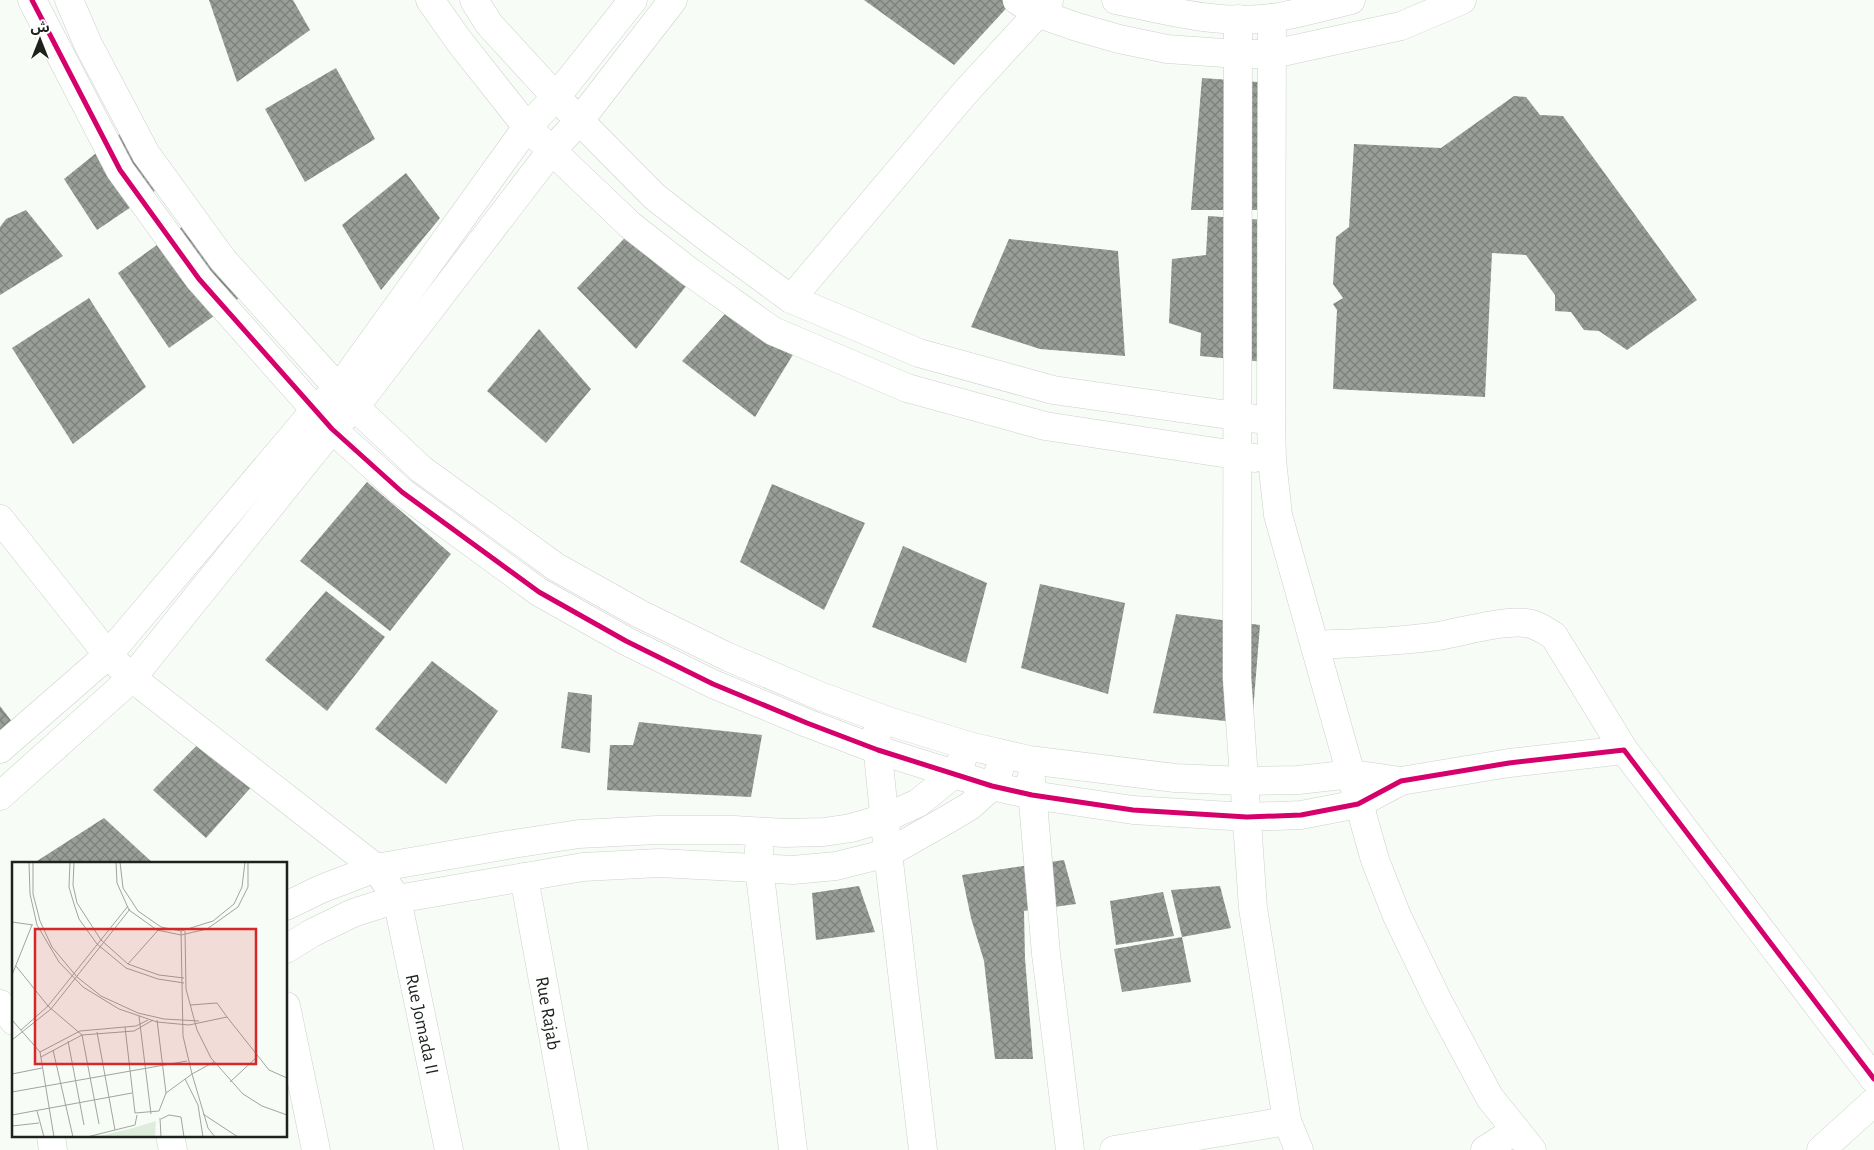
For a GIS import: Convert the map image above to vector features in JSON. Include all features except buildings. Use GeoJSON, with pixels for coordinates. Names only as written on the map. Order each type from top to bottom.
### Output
{"type":"FeatureCollection","features":[{"type":"Feature","properties":{"kind":"street"},"geometry":{"type":"LineString","coordinates":[[32,0],[120,170],[199,279],[323,419],[402,492],[539,592],[626,641],[714,684],[807,723],[878,750],[992,786],[1032,795],[1133,810],[1246,817],[1301,815],[1358,804],[1401,781]]}},
{"type":"Feature","properties":{"kind":"street"},"geometry":{"type":"LineString","coordinates":[[69,0],[88,44],[151,162],[223,260],[347,398],[421,468],[556,567],[640,614],[728,657],[875,717],[969,746],[1018,758],[1175,778],[1244,781],[1298,780],[1352,774],[1401,781],[1510,763],[1624,750]]}},
{"type":"Feature","properties":{"kind":"street"},"geometry":{"type":"LineString","coordinates":[[430,0],[458,41],[527,127],[630,225],[690,272],[772,331],[907,388],[1045,426],[1237,457],[1272,460]]}},
{"type":"Feature","properties":{"kind":"street"},"geometry":{"type":"LineString","coordinates":[[474,0],[488,24],[556,97],[655,197],[791,299],[919,353],[1053,390],[1271,421]]}},
{"type":"Feature","properties":{"kind":"street"},"geometry":{"type":"LineString","coordinates":[[347,398],[527,127],[556,97],[633,0]]}},
{"type":"Feature","properties":{"kind":"street"},"geometry":{"type":"LineString","coordinates":[[0,748],[108,655],[323,419],[347,398],[552,150],[580,120],[674,0]]}},
{"type":"Feature","properties":{"kind":"street"},"geometry":{"type":"LineString","coordinates":[[1116,0],[1195,17],[1238,20],[1272,18],[1351,0]]}},
{"type":"Feature","properties":{"kind":"street"},"geometry":{"type":"LineString","coordinates":[[791,299],[963,95],[1035,4],[1077,27],[1167,49],[1238,54],[1273,54],[1401,26],[1455,2]]}},
{"type":"Feature","properties":{"kind":"street"},"geometry":{"type":"LineString","coordinates":[[1272,18],[1271,421],[1272,460],[1278,515],[1375,860],[1438,1001],[1490,1098],[1524,1140],[1485,1150]]}},
{"type":"Feature","properties":{"kind":"street"},"geometry":{"type":"LineString","coordinates":[[1238,20],[1237,678],[1253,908],[1287,1121],[1299,1150]]}},
{"type":"Feature","properties":{"kind":"street"},"geometry":{"type":"LineString","coordinates":[[0,796],[132,678],[323,419]]}},
{"type":"Feature","properties":{"kind":"street"},"geometry":{"type":"LineString","coordinates":[[0,519],[108,655],[132,678],[376,868],[397,899]]}},
{"type":"Feature","properties":{"kind":"street"},"geometry":{"type":"LineString","coordinates":[[1315,645],[1381,642],[1438,636],[1511,623],[1526,623],[1542,628],[1554,636],[1624,750],[1874,1079]]}},
{"type":"Feature","properties":{"kind":"street"},"geometry":{"type":"LineString","coordinates":[[875,717],[888,853],[923,1150]]}},
{"type":"Feature","properties":{"kind":"street"},"geometry":{"type":"LineString","coordinates":[[288,905],[321,889],[376,868],[579,834],[657,830],[824,832],[851,828],[885,818],[918,803],[954,774],[969,746]]}},
{"type":"Feature","properties":{"kind":"street"},"geometry":{"type":"LineString","coordinates":[[288,948],[312,933],[353,914],[397,899],[584,867],[659,863],[793,870],[836,866],[888,853],[970,806],[1018,758]]}},
{"type":"Feature","properties":{"kind":"street"},"geometry":{"type":"LineString","coordinates":[[1018,758],[1032,795],[1046,954],[1070,1150]]}},
{"type":"Feature","properties":{"kind":"street"},"geometry":{"type":"LineString","coordinates":[[759,832],[760,867],[793,1150]]}},
{"type":"Feature","properties":{"kind":"street","name":"Rue Rajab"},"geometry":{"type":"LineString","coordinates":[[524,877],[574,1150]]}},
{"type":"Feature","properties":{"kind":"street","name":"Rue Jomada II"},"geometry":{"type":"LineString","coordinates":[[397,899],[449,1150]]}},
{"type":"Feature","properties":{"kind":"street"},"geometry":{"type":"LineString","coordinates":[[0,1004],[12,1019]]}},
{"type":"Feature","properties":{"kind":"street"},"geometry":{"type":"LineString","coordinates":[[288,1016],[316,1150]]}},
{"type":"Feature","properties":{"kind":"street"},"geometry":{"type":"LineString","coordinates":[[1821,1150],[1874,1102]]}},
{"type":"Feature","properties":{"kind":"street"},"geometry":{"type":"LineString","coordinates":[[1114,1150],[1287,1121]]}},
{"type":"Feature","properties":{"kind":"cycle path"},"geometry":{"type":"LineString","coordinates":[[32,0],[120,170],[199,279],[332,429],[402,492],[539,592],[626,641],[713,684],[878,750],[992,786],[1032,795],[1133,810],[1247,817],[1301,815],[1358,804],[1401,781],[1509,763],[1624,750],[1874,1079]]}}]}
